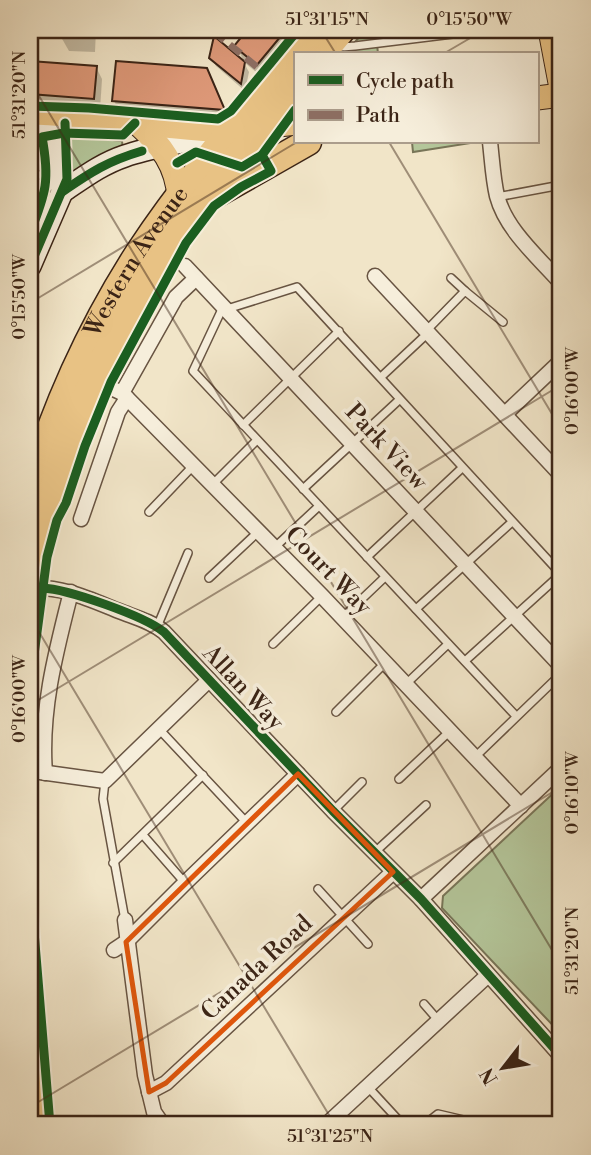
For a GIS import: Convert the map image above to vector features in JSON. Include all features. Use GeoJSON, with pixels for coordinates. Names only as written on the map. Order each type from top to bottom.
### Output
{"type":"FeatureCollection","features":[{"type":"Feature","properties":{"kind":"highway","name":"Western Avenue"},"geometry":{"type":"LineString","coordinates":[[314,52],[328,39]]}},
{"type":"Feature","properties":{"kind":"highway","name":"Western Avenue"},"geometry":{"type":"LineString","coordinates":[[30,574],[66,445],[111,343],[161,258],[228,130],[294,70]]}},
{"type":"Feature","properties":{"kind":"highway","name":"Western Avenue"},"geometry":{"type":"LineString","coordinates":[[30,489],[62,398],[95,329],[139,252],[262,127],[294,87]]}},
{"type":"Feature","properties":{"kind":"highway"},"geometry":{"type":"LineString","coordinates":[[189,201],[304,144]]}},
{"type":"Feature","properties":{"kind":"highway"},"geometry":{"type":"LineString","coordinates":[[30,1034],[38,1125]]}},
{"type":"Feature","properties":{"kind":"main road"},"geometry":{"type":"LineString","coordinates":[[550,30],[561,88]]}},
{"type":"Feature","properties":{"kind":"main road"},"geometry":{"type":"LineString","coordinates":[[538,98],[561,95]]}},
{"type":"Feature","properties":{"kind":"main road"},"geometry":{"type":"LineString","coordinates":[[32,113],[228,130],[294,123]]}},
{"type":"Feature","properties":{"kind":"main road"},"geometry":{"type":"LineString","coordinates":[[30,266],[61,183],[52,135],[32,113]]}},
{"type":"Feature","properties":{"kind":"main road"},"geometry":{"type":"LineString","coordinates":[[137,123],[160,148],[189,201]]}},
{"type":"Feature","properties":{"kind":"main road"},"geometry":{"type":"LineString","coordinates":[[61,183],[142,151],[228,130]]}},
{"type":"Feature","properties":{"kind":"street"},"geometry":{"type":"LineString","coordinates":[[490,144],[497,197],[507,219],[561,283]]}},
{"type":"Feature","properties":{"kind":"street","name":"Park View"},"geometry":{"type":"LineString","coordinates":[[185,266],[561,666]]}},
{"type":"Feature","properties":{"kind":"street"},"geometry":{"type":"LineString","coordinates":[[375,276],[561,475]]}},
{"type":"Feature","properties":{"kind":"street"},"geometry":{"type":"LineString","coordinates":[[80,519],[125,396],[176,297],[196,278]]}},
{"type":"Feature","properties":{"kind":"street"},"geometry":{"type":"LineString","coordinates":[[505,414],[561,361]]}},
{"type":"Feature","properties":{"kind":"street","name":"Court Way"},"geometry":{"type":"LineString","coordinates":[[94,380],[125,396],[322,596],[521,806]]}},
{"type":"Feature","properties":{"kind":"street","name":"Allan Way"},"geometry":{"type":"LineString","coordinates":[[30,588],[52,588],[71,592],[157,626],[421,899],[561,1056]]}},
{"type":"Feature","properties":{"kind":"street"},"geometry":{"type":"LineString","coordinates":[[71,592],[52,671],[39,772],[105,781],[209,680]]}},
{"type":"Feature","properties":{"kind":"street"},"geometry":{"type":"LineString","coordinates":[[421,899],[561,768]]}},
{"type":"Feature","properties":{"kind":"street"},"geometry":{"type":"LineString","coordinates":[[120,946],[299,774]]}},
{"type":"Feature","properties":{"kind":"street","name":"Canada Road"},"geometry":{"type":"LineString","coordinates":[[149,1092],[166,1083],[393,872]]}},
{"type":"Feature","properties":{"kind":"street"},"geometry":{"type":"LineString","coordinates":[[125,920],[120,946],[149,1092],[154,1112],[163,1125]]}},
{"type":"Feature","properties":{"kind":"street"},"geometry":{"type":"LineString","coordinates":[[326,1125],[487,976]]}},
{"type":"Feature","properties":{"kind":"lane"},"geometry":{"type":"LineString","coordinates":[[396,30],[402,34],[432,30]]}},
{"type":"Feature","properties":{"kind":"lane"},"geometry":{"type":"LineString","coordinates":[[328,39],[342,47],[485,30]]}},
{"type":"Feature","properties":{"kind":"lane"},"geometry":{"type":"LineString","coordinates":[[30,175],[61,183]]}},
{"type":"Feature","properties":{"kind":"lane"},"geometry":{"type":"LineString","coordinates":[[497,197],[561,185]]}},
{"type":"Feature","properties":{"kind":"lane"},"geometry":{"type":"LineString","coordinates":[[451,278],[503,322]]}},
{"type":"Feature","properties":{"kind":"lane"},"geometry":{"type":"LineString","coordinates":[[465,661],[561,574],[297,287],[225,308],[192,371],[516,716]]}},
{"type":"Feature","properties":{"kind":"lane"},"geometry":{"type":"LineString","coordinates":[[381,377],[465,291]]}},
{"type":"Feature","properties":{"kind":"lane"},"geometry":{"type":"LineString","coordinates":[[243,425],[339,331]]}},
{"type":"Feature","properties":{"kind":"lane"},"geometry":{"type":"LineString","coordinates":[[303,489],[399,400]]}},
{"type":"Feature","properties":{"kind":"lane"},"geometry":{"type":"LineString","coordinates":[[212,485],[257,440]]}},
{"type":"Feature","properties":{"kind":"lane"},"geometry":{"type":"LineString","coordinates":[[149,512],[194,466]]}},
{"type":"Feature","properties":{"kind":"lane"},"geometry":{"type":"LineString","coordinates":[[367,557],[462,468]]}},
{"type":"Feature","properties":{"kind":"lane"},"geometry":{"type":"LineString","coordinates":[[274,548],[319,506]]}},
{"type":"Feature","properties":{"kind":"lane"},"geometry":{"type":"LineString","coordinates":[[416,609],[512,522]]}},
{"type":"Feature","properties":{"kind":"lane"},"geometry":{"type":"LineString","coordinates":[[209,578],[258,532]]}},
{"type":"Feature","properties":{"kind":"lane"},"geometry":{"type":"LineString","coordinates":[[157,626],[188,553]]}},
{"type":"Feature","properties":{"kind":"lane"},"geometry":{"type":"LineString","coordinates":[[342,618],[385,577]]}},
{"type":"Feature","properties":{"kind":"lane"},"geometry":{"type":"LineString","coordinates":[[273,644],[322,596]]}},
{"type":"Feature","properties":{"kind":"lane"},"geometry":{"type":"LineString","coordinates":[[406,684],[448,644]]}},
{"type":"Feature","properties":{"kind":"lane"},"geometry":{"type":"LineString","coordinates":[[336,712],[385,663]]}},
{"type":"Feature","properties":{"kind":"lane"},"geometry":{"type":"LineString","coordinates":[[475,757],[561,674]]}},
{"type":"Feature","properties":{"kind":"lane"},"geometry":{"type":"LineString","coordinates":[[158,728],[247,823]]}},
{"type":"Feature","properties":{"kind":"lane"},"geometry":{"type":"LineString","coordinates":[[399,779],[450,731]]}},
{"type":"Feature","properties":{"kind":"lane"},"geometry":{"type":"LineString","coordinates":[[113,863],[203,775]]}},
{"type":"Feature","properties":{"kind":"lane"},"geometry":{"type":"LineString","coordinates":[[105,781],[103,799],[125,920]]}},
{"type":"Feature","properties":{"kind":"lane"},"geometry":{"type":"LineString","coordinates":[[333,811],[362,782]]}},
{"type":"Feature","properties":{"kind":"lane"},"geometry":{"type":"LineString","coordinates":[[374,853],[426,805]]}},
{"type":"Feature","properties":{"kind":"lane"},"geometry":{"type":"LineString","coordinates":[[143,835],[185,883]]}},
{"type":"Feature","properties":{"kind":"lane"},"geometry":{"type":"LineString","coordinates":[[318,889],[369,944]]}},
{"type":"Feature","properties":{"kind":"lane"},"geometry":{"type":"LineString","coordinates":[[424,1004],[438,1020]]}},
{"type":"Feature","properties":{"kind":"lane"},"geometry":{"type":"LineString","coordinates":[[367,1086],[403,1125]]}},
{"type":"Feature","properties":{"kind":"lane"},"geometry":{"type":"LineString","coordinates":[[424,1125],[438,1114],[485,1125]]}},
{"type":"Feature","properties":{"kind":"highlighted area"},"geometry":{"type":"Polygon","coordinates":[[[298,774],[393,872],[166,1083],[149,1092],[126,942],[298,774]]]}},
{"type":"Feature","properties":{"kind":"green space"},"geometry":{"type":"Polygon","coordinates":[[[365,30],[387,30],[391,38],[377,44],[378,52],[347,52],[365,30]]]}},
{"type":"Feature","properties":{"kind":"green space"},"geometry":{"type":"Polygon","coordinates":[[[75,136],[122,141],[123,151],[77,175],[72,172],[70,139],[75,136]]]}},
{"type":"Feature","properties":{"kind":"green space"},"geometry":{"type":"Polygon","coordinates":[[[412,144],[465,144],[413,152],[412,144]]]}},
{"type":"Feature","properties":{"kind":"green space"},"geometry":{"type":"Polygon","coordinates":[[[561,786],[561,1034],[442,908],[443,896],[561,786]]]}},
{"type":"Feature","properties":{"kind":"building"},"geometry":{"type":"Polygon","coordinates":[[[247,30],[286,30],[257,65],[234,46],[247,30]]]}},
{"type":"Feature","properties":{"kind":"building"},"geometry":{"type":"Polygon","coordinates":[[[214,36],[245,62],[241,84],[209,58],[214,36]]]}},
{"type":"Feature","properties":{"kind":"building"},"geometry":{"type":"Polygon","coordinates":[[[30,61],[97,66],[94,99],[30,94],[30,61]]]}},
{"type":"Feature","properties":{"kind":"building"},"geometry":{"type":"Polygon","coordinates":[[[116,61],[207,68],[225,110],[112,101],[116,61]]]}},
{"type":"Feature","properties":{"kind":"building"},"geometry":{"type":"Polygon","coordinates":[[[30,132],[37,136],[37,161],[30,160],[30,132]]]}},
{"type":"Feature","properties":{"kind":"marked path"},"geometry":{"type":"LineString","coordinates":[[215,30],[263,72]]}},
{"type":"Feature","properties":{"kind":"cycle path"},"geometry":{"type":"LineString","coordinates":[[30,106],[218,119],[231,111],[298,30]]}},
{"type":"Feature","properties":{"kind":"cycle path"},"geometry":{"type":"LineString","coordinates":[[30,685],[47,557],[57,520],[66,503],[111,382],[186,243],[214,206],[271,171],[262,155],[294,111]]}},
{"type":"Feature","properties":{"kind":"cycle path"},"geometry":{"type":"LineString","coordinates":[[30,266],[67,179],[65,123]]}},
{"type":"Feature","properties":{"kind":"cycle path"},"geometry":{"type":"LineString","coordinates":[[30,233],[45,186],[46,165],[42,137],[64,133],[123,135],[135,123]]}},
{"type":"Feature","properties":{"kind":"cycle path"},"geometry":{"type":"LineString","coordinates":[[62,192],[100,168],[142,151]]}},
{"type":"Feature","properties":{"kind":"cycle path"},"geometry":{"type":"LineString","coordinates":[[177,163],[196,152],[242,167],[262,155]]}},
{"type":"Feature","properties":{"kind":"cycle path"},"geometry":{"type":"LineString","coordinates":[[42,588],[105,604],[164,632],[333,811],[421,899],[561,1056]]}},
{"type":"Feature","properties":{"kind":"cycle path"},"geometry":{"type":"LineString","coordinates":[[30,883],[50,1125]]}}]}
